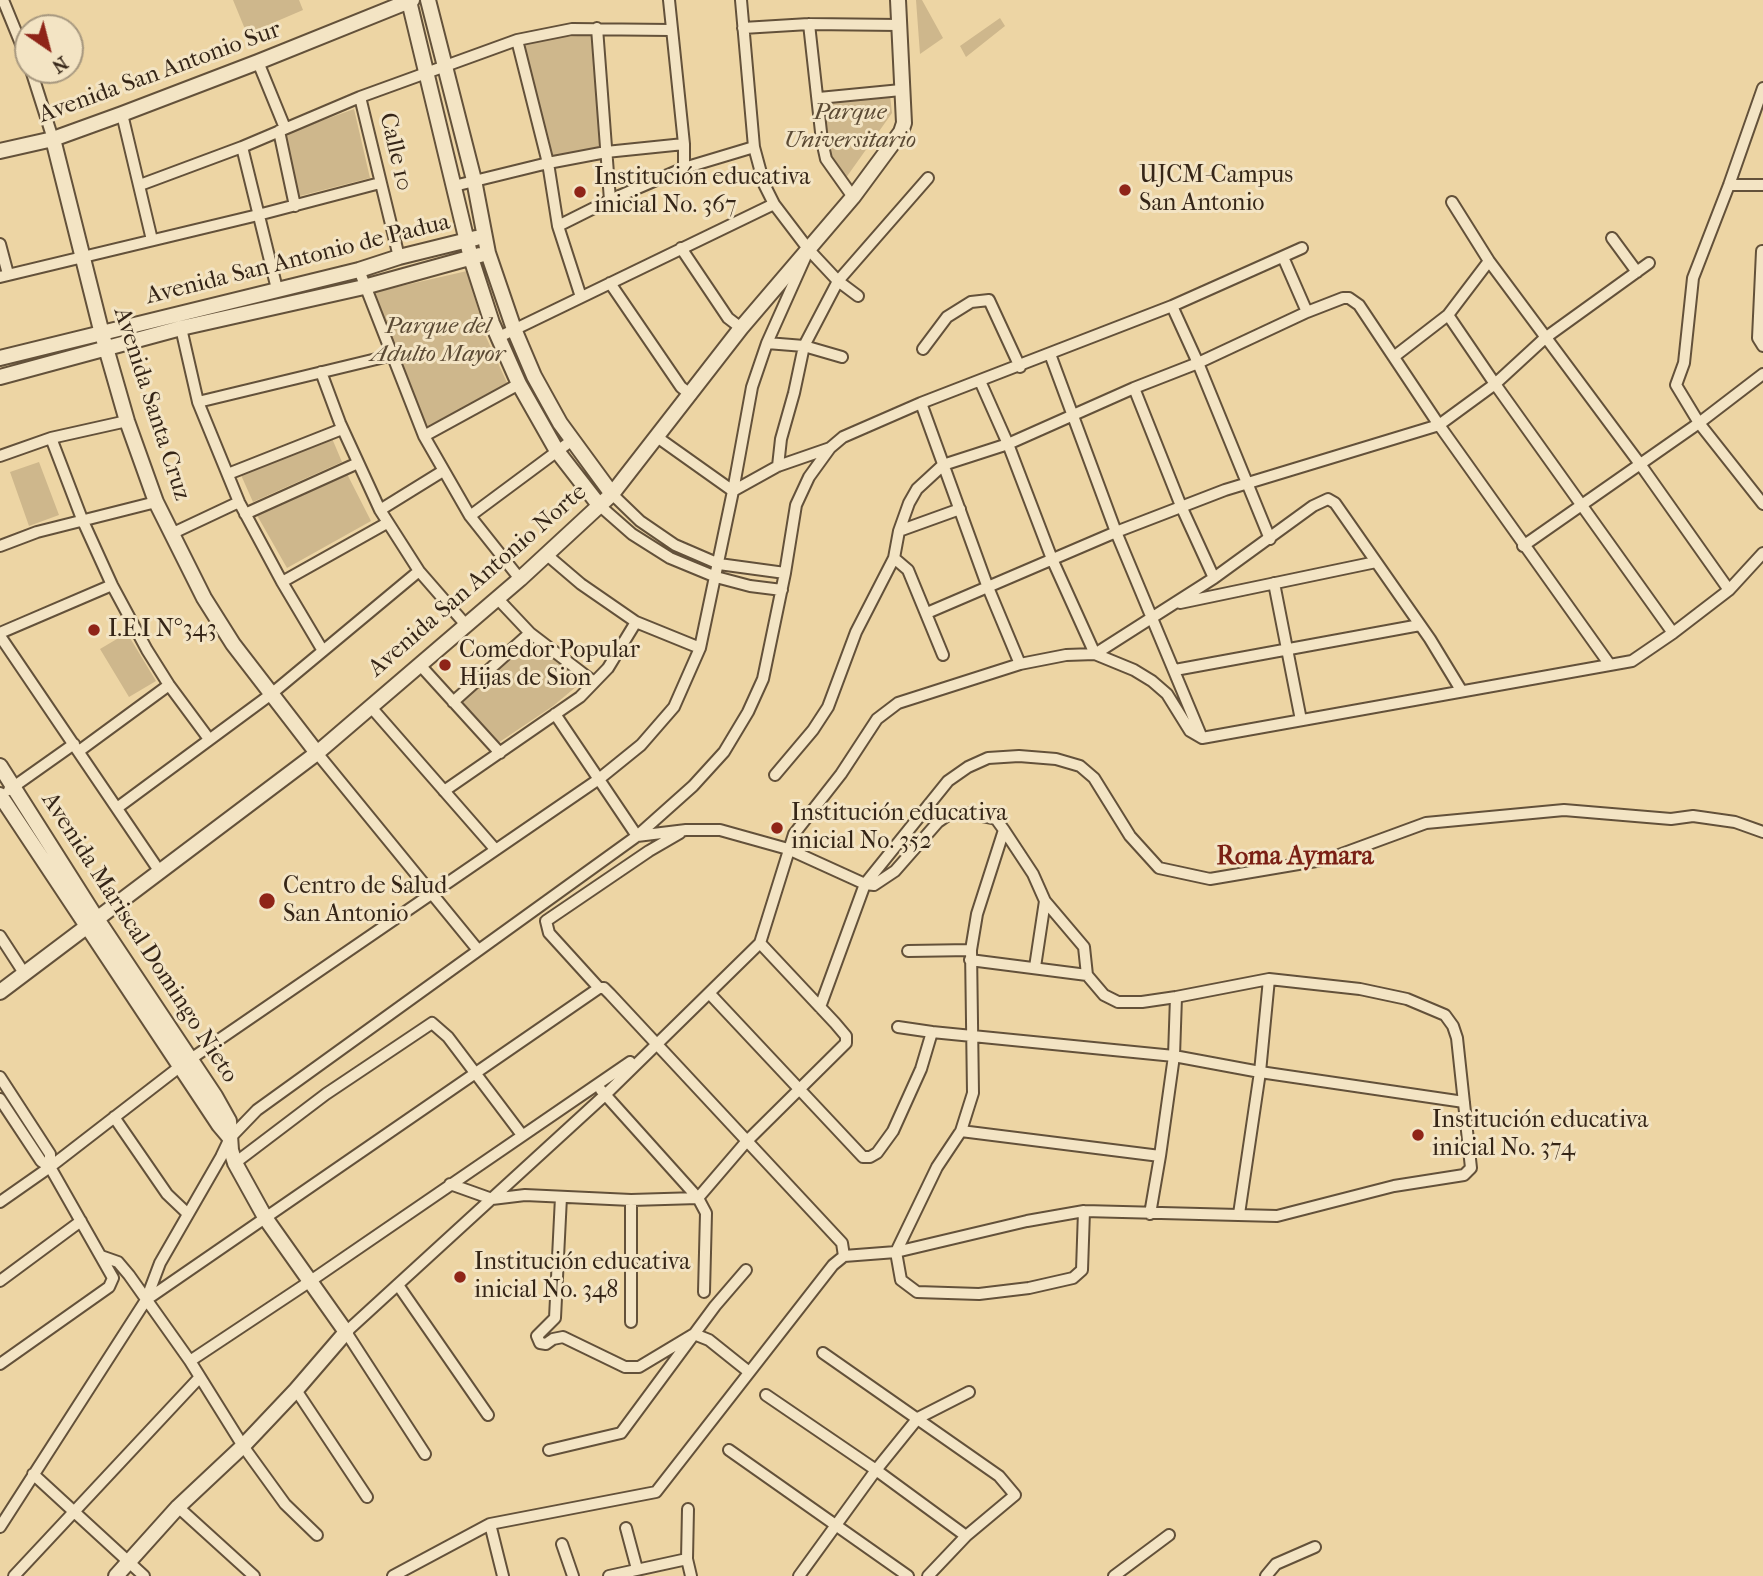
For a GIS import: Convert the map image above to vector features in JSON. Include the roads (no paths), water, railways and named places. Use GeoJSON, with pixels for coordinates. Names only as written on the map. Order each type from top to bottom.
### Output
{"type":"FeatureCollection","features":[{"type":"Feature","properties":{"kind":"street"},"geometry":{"type":"LineString","coordinates":[[3,0],[14,27]]}},
{"type":"Feature","properties":{"kind":"street"},"geometry":{"type":"LineString","coordinates":[[428,0],[474,180],[488,253],[514,329],[534,376],[572,440],[612,494],[640,521],[675,545],[719,564],[785,573]]}},
{"type":"Feature","properties":{"kind":"street"},"geometry":{"type":"LineString","coordinates":[[669,0],[684,144],[684,168]]}},
{"type":"Feature","properties":{"kind":"street"},"geometry":{"type":"LineString","coordinates":[[741,0],[754,147],[764,184],[774,204],[809,250],[838,281],[858,296]]}},
{"type":"Feature","properties":{"kind":"street"},"geometry":{"type":"LineString","coordinates":[[819,98],[901,90],[898,0]]}},
{"type":"Feature","properties":{"kind":"street"},"geometry":{"type":"LineString","coordinates":[[410,1],[471,258],[519,384],[557,451],[599,505],[632,534],[660,552],[716,577],[750,586],[782,590]]}},
{"type":"Feature","properties":{"kind":"street","name":"Avenida San Antonio Sur"},"geometry":{"type":"LineString","coordinates":[[0,151],[53,139],[122,114],[410,1]]}},
{"type":"Feature","properties":{"kind":"street"},"geometry":{"type":"LineString","coordinates":[[743,28],[809,24],[899,25]]}},
{"type":"Feature","properties":{"kind":"street"},"geometry":{"type":"LineString","coordinates":[[809,24],[826,159],[853,197]]}},
{"type":"Feature","properties":{"kind":"street"},"geometry":{"type":"LineString","coordinates":[[597,28],[610,200]]}},
{"type":"Feature","properties":{"kind":"street"},"geometry":{"type":"LineString","coordinates":[[140,185],[242,147],[360,97],[517,40],[572,29],[671,30]]}},
{"type":"Feature","properties":{"kind":"street"},"geometry":{"type":"LineString","coordinates":[[517,40],[548,163],[558,226],[581,297]]}},
{"type":"Feature","properties":{"kind":"street"},"geometry":{"type":"LineString","coordinates":[[258,62],[282,129],[295,206]]}},
{"type":"Feature","properties":{"kind":"street","name":"Avenida Santa Cruz"},"geometry":{"type":"LineString","coordinates":[[35,84],[53,139],[127,421],[156,502],[171,534],[204,598],[270,695],[478,950]]}},
{"type":"Feature","properties":{"kind":"street"},"geometry":{"type":"LineString","coordinates":[[1763,88],[1730,185],[1693,278],[1684,363],[1676,384],[1699,423],[1763,504]]}},
{"type":"Feature","properties":{"kind":"street","name":"Avenida San Antonio Norte"},"geometry":{"type":"LineString","coordinates":[[0,992],[317,753],[520,579],[612,494],[741,328],[853,197],[901,132],[904,123],[901,90]]}},
{"type":"Feature","properties":{"kind":"street","name":"Calle 10"},"geometry":{"type":"LineString","coordinates":[[360,97],[399,257]]}},
{"type":"Feature","properties":{"kind":"street"},"geometry":{"type":"LineString","coordinates":[[122,114],[152,240]]}},
{"type":"Feature","properties":{"kind":"street"},"geometry":{"type":"LineString","coordinates":[[454,186],[606,152],[684,144]]}},
{"type":"Feature","properties":{"kind":"street"},"geometry":{"type":"LineString","coordinates":[[242,147],[277,289]]}},
{"type":"Feature","properties":{"kind":"street"},"geometry":{"type":"LineString","coordinates":[[558,226],[684,168],[754,147]]}},
{"type":"Feature","properties":{"kind":"street"},"geometry":{"type":"LineString","coordinates":[[778,466],[781,439],[804,346],[838,281],[928,178]]}},
{"type":"Feature","properties":{"kind":"street"},"geometry":{"type":"LineString","coordinates":[[0,244],[4,275],[295,206],[380,183]]}},
{"type":"Feature","properties":{"kind":"street"},"geometry":{"type":"LineString","coordinates":[[1730,185],[1763,185]]}},
{"type":"Feature","properties":{"kind":"street"},"geometry":{"type":"LineString","coordinates":[[1452,202],[1489,261],[1640,464],[1729,590]]}},
{"type":"Feature","properties":{"kind":"street"},"geometry":{"type":"LineString","coordinates":[[499,337],[774,204]]}},
{"type":"Feature","properties":{"kind":"street","name":"Avenida San Antonio de Padua"},"geometry":{"type":"LineString","coordinates":[[0,358],[359,270],[484,236]]}},
{"type":"Feature","properties":{"kind":"street"},"geometry":{"type":"LineString","coordinates":[[1612,238],[1637,272]]}},
{"type":"Feature","properties":{"kind":"street"},"geometry":{"type":"LineString","coordinates":[[681,248],[728,317],[741,328]]}},
{"type":"Feature","properties":{"kind":"street"},"geometry":{"type":"LineString","coordinates":[[0,1527],[146,1300],[160,1263],[230,1138],[257,1110],[637,836],[693,786],[724,752],[748,712],[763,679],[796,505],[809,477],[830,448],[843,437],[921,403],[1172,306],[1302,248]]}},
{"type":"Feature","properties":{"kind":"street"},"geometry":{"type":"LineString","coordinates":[[0,1202],[50,1167],[186,1062],[599,779],[641,745],[674,707],[700,648],[719,564],[752,387],[767,343],[809,250]]}},
{"type":"Feature","properties":{"kind":"street"},"geometry":{"type":"LineString","coordinates":[[1762,251],[1758,338],[1763,346]]}},
{"type":"Feature","properties":{"kind":"street","name":"Avenida San Antonio de Padua"},"geometry":{"type":"LineString","coordinates":[[0,377],[181,328],[364,287],[488,253]]}},
{"type":"Feature","properties":{"kind":"street"},"geometry":{"type":"LineString","coordinates":[[1283,257],[1307,312]]}},
{"type":"Feature","properties":{"kind":"street"},"geometry":{"type":"LineString","coordinates":[[1395,356],[1448,315],[1489,261]]}},
{"type":"Feature","properties":{"kind":"street"},"geometry":{"type":"LineString","coordinates":[[927,613],[988,585],[1181,506],[1248,482],[1439,425],[1494,384],[1545,338],[1649,263]]}},
{"type":"Feature","properties":{"kind":"street"},"geometry":{"type":"LineString","coordinates":[[359,270],[424,436],[470,516],[520,579]]}},
{"type":"Feature","properties":{"kind":"street"},"geometry":{"type":"LineString","coordinates":[[610,283],[681,387],[691,395]]}},
{"type":"Feature","properties":{"kind":"street"},"geometry":{"type":"LineString","coordinates":[[775,775],[813,730],[828,707],[856,632],[894,558],[899,531],[909,503],[918,489],[943,465],[1008,444],[1134,388],[1198,363],[1307,312],[1349,298],[1359,305],[1523,546],[1610,665]]}},
{"type":"Feature","properties":{"kind":"street"},"geometry":{"type":"LineString","coordinates":[[923,349],[947,317],[971,302],[989,300],[1020,366]]}},
{"type":"Feature","properties":{"kind":"street"},"geometry":{"type":"LineString","coordinates":[[1172,306],[1270,539]]}},
{"type":"Feature","properties":{"kind":"street"},"geometry":{"type":"LineString","coordinates":[[1448,315],[1494,384],[1673,633]]}},
{"type":"Feature","properties":{"kind":"street"},"geometry":{"type":"LineString","coordinates":[[181,328],[198,402],[239,502],[323,651]]}},
{"type":"Feature","properties":{"kind":"street"},"geometry":{"type":"LineString","coordinates":[[767,343],[804,346],[842,357]]}},
{"type":"Feature","properties":{"kind":"street"},"geometry":{"type":"LineString","coordinates":[[1050,354],[1116,532],[1202,738]]}},
{"type":"Feature","properties":{"kind":"street"},"geometry":{"type":"LineString","coordinates":[[198,402],[393,355]]}},
{"type":"Feature","properties":{"kind":"street"},"geometry":{"type":"LineString","coordinates":[[321,372],[342,429],[387,523],[419,571],[466,625]]}},
{"type":"Feature","properties":{"kind":"street"},"geometry":{"type":"LineString","coordinates":[[980,381],[1008,444],[1052,559],[1095,654]]}},
{"type":"Feature","properties":{"kind":"street"},"geometry":{"type":"LineString","coordinates":[[1523,546],[1761,381]]}},
{"type":"Feature","properties":{"kind":"street"},"geometry":{"type":"LineString","coordinates":[[424,436],[519,384]]}},
{"type":"Feature","properties":{"kind":"street"},"geometry":{"type":"LineString","coordinates":[[1134,388],[1181,506],[1214,578]]}},
{"type":"Feature","properties":{"kind":"street"},"geometry":{"type":"LineString","coordinates":[[921,403],[1020,664]]}},
{"type":"Feature","properties":{"kind":"street"},"geometry":{"type":"LineString","coordinates":[[0,456],[51,438],[127,421]]}},
{"type":"Feature","properties":{"kind":"street"},"geometry":{"type":"LineString","coordinates":[[228,474],[342,429]]}},
{"type":"Feature","properties":{"kind":"street"},"geometry":{"type":"LineString","coordinates":[[657,437],[733,491]]}},
{"type":"Feature","properties":{"kind":"street"},"geometry":{"type":"LineString","coordinates":[[51,438],[82,519],[112,585],[169,685],[209,739]]}},
{"type":"Feature","properties":{"kind":"street"},"geometry":{"type":"LineString","coordinates":[[470,516],[572,440]]}},
{"type":"Feature","properties":{"kind":"street"},"geometry":{"type":"LineString","coordinates":[[733,491],[778,466],[830,448]]}},
{"type":"Feature","properties":{"kind":"street"},"geometry":{"type":"LineString","coordinates":[[245,514],[358,463]]}},
{"type":"Feature","properties":{"kind":"street"},"geometry":{"type":"LineString","coordinates":[[380,510],[443,471]]}},
{"type":"Feature","properties":{"kind":"street"},"geometry":{"type":"LineString","coordinates":[[1095,654],[1214,578],[1313,506],[1328,499],[1335,503],[1420,625],[1461,690]]}},
{"type":"Feature","properties":{"kind":"street"},"geometry":{"type":"LineString","coordinates":[[0,546],[82,519],[156,502]]}},
{"type":"Feature","properties":{"kind":"street"},"geometry":{"type":"LineString","coordinates":[[171,534],[239,502]]}},
{"type":"Feature","properties":{"kind":"street"},"geometry":{"type":"LineString","coordinates":[[899,531],[960,509]]}},
{"type":"Feature","properties":{"kind":"street"},"geometry":{"type":"LineString","coordinates":[[282,582],[387,523]]}},
{"type":"Feature","properties":{"kind":"street"},"geometry":{"type":"LineString","coordinates":[[116,1576],[178,1507],[243,1446],[296,1390],[346,1332],[604,1095],[760,943],[794,834],[841,774],[877,719],[898,703],[1020,664],[1066,655],[1095,654],[1134,670],[1152,681],[1167,694],[1190,731],[1202,738],[1632,661],[1729,590],[1763,553]]}},
{"type":"Feature","properties":{"kind":"street"},"geometry":{"type":"LineString","coordinates":[[547,555],[581,584],[636,622],[700,648]]}},
{"type":"Feature","properties":{"kind":"street"},"geometry":{"type":"LineString","coordinates":[[894,558],[908,570],[943,655]]}},
{"type":"Feature","properties":{"kind":"street"},"geometry":{"type":"LineString","coordinates":[[1174,604],[1376,562]]}},
{"type":"Feature","properties":{"kind":"street"},"geometry":{"type":"LineString","coordinates":[[117,808],[270,695],[419,571]]}},
{"type":"Feature","properties":{"kind":"street"},"geometry":{"type":"LineString","coordinates":[[1274,583],[1301,720]]}},
{"type":"Feature","properties":{"kind":"street"},"geometry":{"type":"LineString","coordinates":[[112,585],[0,635],[160,872]]}},
{"type":"Feature","properties":{"kind":"street"},"geometry":{"type":"LineString","coordinates":[[496,598],[530,633],[594,682]]}},
{"type":"Feature","properties":{"kind":"street"},"geometry":{"type":"LineString","coordinates":[[444,791],[580,697],[608,668],[636,622]]}},
{"type":"Feature","properties":{"kind":"street"},"geometry":{"type":"LineString","coordinates":[[1175,670],[1420,625]]}},
{"type":"Feature","properties":{"kind":"street"},"geometry":{"type":"LineString","coordinates":[[453,702],[530,633]]}},
{"type":"Feature","properties":{"kind":"street"},"geometry":{"type":"LineString","coordinates":[[420,665],[500,753]]}},
{"type":"Feature","properties":{"kind":"street"},"geometry":{"type":"LineString","coordinates":[[0,796],[169,685]]}},
{"type":"Feature","properties":{"kind":"street"},"geometry":{"type":"LineString","coordinates":[[370,706],[495,849]]}},
{"type":"Feature","properties":{"kind":"street"},"geometry":{"type":"LineString","coordinates":[[555,714],[637,836]]}},
{"type":"Feature","properties":{"kind":"street"},"geometry":{"type":"LineString","coordinates":[[820,1007],[865,884],[948,781],[968,767],[988,758],[1019,756],[1056,759],[1080,766],[1094,778],[1130,836],[1159,868],[1210,879],[1328,859],[1426,823],[1564,810],[1671,819],[1693,816],[1735,822],[1763,832]]}},
{"type":"Feature","properties":{"kind":"street","name":"Avenida Mariscal Domingo Nieto"},"geometry":{"type":"LineString","coordinates":[[0,766],[93,922]]}},
{"type":"Feature","properties":{"kind":"street","name":"Avenida Mariscal Domingo Nieto"},"geometry":{"type":"LineString","coordinates":[[0,796],[93,922],[186,1062],[219,1125],[230,1138],[235,1163],[266,1219],[346,1332],[425,1454]]}},
{"type":"Feature","properties":{"kind":"street"},"geometry":{"type":"LineString","coordinates":[[393,1576],[489,1524],[656,1492],[833,1265],[844,1256],[895,1252],[1027,1221],[1084,1211],[1277,1216],[1394,1186],[1464,1175],[1471,1168],[1457,1038],[1453,1026],[1445,1016],[1406,999],[1360,989],[1269,979],[1176,997],[1118,1002],[1104,995],[1087,975],[1084,947],[1045,901],[1033,874],[996,819],[968,813],[948,815],[938,822],[895,871],[874,885],[865,884],[788,849],[720,830],[686,830],[637,836]]}},
{"type":"Feature","properties":{"kind":"street"},"geometry":{"type":"LineString","coordinates":[[686,830],[649,851],[546,921],[549,933],[599,988],[604,988],[610,994],[842,1243],[844,1256]]}},
{"type":"Feature","properties":{"kind":"street"},"geometry":{"type":"LineString","coordinates":[[1004,830],[977,914],[970,955],[973,1093],[961,1131],[937,1167],[895,1252],[901,1280],[917,1292],[979,1294],[1029,1288],[1073,1278],[1082,1270],[1084,1211]]}},
{"type":"Feature","properties":{"kind":"street"},"geometry":{"type":"LineString","coordinates":[[1035,967],[1045,901]]}},
{"type":"Feature","properties":{"kind":"street"},"geometry":{"type":"LineString","coordinates":[[0,936],[24,972]]}},
{"type":"Feature","properties":{"kind":"street"},"geometry":{"type":"LineString","coordinates":[[450,1184],[492,1199],[524,1195],[631,1200],[698,1198],[746,1142],[846,1043],[846,1036],[760,943]]}},
{"type":"Feature","properties":{"kind":"street"},"geometry":{"type":"LineString","coordinates":[[908,951],[970,955],[1087,975]]}},
{"type":"Feature","properties":{"kind":"street"},"geometry":{"type":"LineString","coordinates":[[1239,1214],[1260,1072],[1269,979]]}},
{"type":"Feature","properties":{"kind":"street"},"geometry":{"type":"LineString","coordinates":[[146,1300],[599,988]]}},
{"type":"Feature","properties":{"kind":"street"},"geometry":{"type":"LineString","coordinates":[[710,994],[863,1157],[877,1153],[893,1131],[921,1069],[932,1032]]}},
{"type":"Feature","properties":{"kind":"street"},"geometry":{"type":"LineString","coordinates":[[1150,1213],[1174,1056],[1176,997]]}},
{"type":"Feature","properties":{"kind":"street"},"geometry":{"type":"LineString","coordinates":[[235,1163],[326,1094],[432,1023],[448,1037],[522,1135]]}},
{"type":"Feature","properties":{"kind":"street"},"geometry":{"type":"LineString","coordinates":[[898,1027],[1174,1056],[1260,1072],[1464,1101]]}},
{"type":"Feature","properties":{"kind":"street"},"geometry":{"type":"LineString","coordinates":[[190,1360],[309,1282],[655,1044]]}},
{"type":"Feature","properties":{"kind":"street"},"geometry":{"type":"LineString","coordinates":[[0,1077],[50,1154],[50,1167]]}},
{"type":"Feature","properties":{"kind":"street"},"geometry":{"type":"LineString","coordinates":[[596,1086],[698,1198],[706,1213],[704,1292]]}},
{"type":"Feature","properties":{"kind":"street"},"geometry":{"type":"LineString","coordinates":[[0,1099],[41,1161],[50,1167],[113,1278],[109,1287],[0,1364]]}},
{"type":"Feature","properties":{"kind":"street"},"geometry":{"type":"LineString","coordinates":[[114,1117],[167,1194],[188,1214]]}},
{"type":"Feature","properties":{"kind":"street"},"geometry":{"type":"LineString","coordinates":[[961,1131],[1160,1156]]}},
{"type":"Feature","properties":{"kind":"street"},"geometry":{"type":"LineString","coordinates":[[561,1197],[555,1318],[537,1336],[540,1343],[546,1344],[563,1337],[625,1367],[639,1367],[694,1334]]}},
{"type":"Feature","properties":{"kind":"street"},"geometry":{"type":"LineString","coordinates":[[631,1200],[631,1322]]}},
{"type":"Feature","properties":{"kind":"street"},"geometry":{"type":"LineString","coordinates":[[0,1281],[81,1221]]}},
{"type":"Feature","properties":{"kind":"street"},"geometry":{"type":"LineString","coordinates":[[101,1256],[118,1262],[190,1360],[243,1446],[285,1504],[317,1535]]}},
{"type":"Feature","properties":{"kind":"street"},"geometry":{"type":"LineString","coordinates":[[549,1450],[621,1433],[694,1334],[746,1270]]}},
{"type":"Feature","properties":{"kind":"street"},"geometry":{"type":"LineString","coordinates":[[398,1284],[488,1415]]}},
{"type":"Feature","properties":{"kind":"street"},"geometry":{"type":"LineString","coordinates":[[694,1334],[709,1340],[749,1371]]}},
{"type":"Feature","properties":{"kind":"street"},"geometry":{"type":"LineString","coordinates":[[823,1353],[999,1476],[1015,1495],[966,1536],[928,1576]]}},
{"type":"Feature","properties":{"kind":"street"},"geometry":{"type":"LineString","coordinates":[[14,1576],[200,1377]]}},
{"type":"Feature","properties":{"kind":"street"},"geometry":{"type":"LineString","coordinates":[[296,1390],[367,1497]]}},
{"type":"Feature","properties":{"kind":"street"},"geometry":{"type":"LineString","coordinates":[[799,1576],[918,1418],[969,1392]]}},
{"type":"Feature","properties":{"kind":"street"},"geometry":{"type":"LineString","coordinates":[[766,1395],[966,1536]]}},
{"type":"Feature","properties":{"kind":"street"},"geometry":{"type":"LineString","coordinates":[[729,1450],[908,1576]]}},
{"type":"Feature","properties":{"kind":"street"},"geometry":{"type":"LineString","coordinates":[[33,1474],[144,1576]]}},
{"type":"Feature","properties":{"kind":"street"},"geometry":{"type":"LineString","coordinates":[[178,1507],[254,1576]]}},
{"type":"Feature","properties":{"kind":"street"},"geometry":{"type":"LineString","coordinates":[[688,1509],[687,1559],[691,1576]]}},
{"type":"Feature","properties":{"kind":"street"},"geometry":{"type":"LineString","coordinates":[[489,1524],[503,1576]]}},
{"type":"Feature","properties":{"kind":"street"},"geometry":{"type":"LineString","coordinates":[[626,1528],[636,1569]]}},
{"type":"Feature","properties":{"kind":"street"},"geometry":{"type":"LineString","coordinates":[[1114,1576],[1169,1535]]}},
{"type":"Feature","properties":{"kind":"street"},"geometry":{"type":"LineString","coordinates":[[562,1544],[573,1576]]}},
{"type":"Feature","properties":{"kind":"street"},"geometry":{"type":"LineString","coordinates":[[1266,1576],[1276,1564],[1315,1547]]}},
{"type":"Feature","properties":{"kind":"street"},"geometry":{"type":"LineString","coordinates":[[609,1576],[687,1559]]}},
{"type":"Feature","properties":{"kind":"place","name":"UJCM-Campus San Antonio"},"geometry":{"type":"Point","coordinates":[1125,190]}},
{"type":"Feature","properties":{"kind":"place","name":"Institución educativa inicial No. 367"},"geometry":{"type":"Point","coordinates":[580,192]}},
{"type":"Feature","properties":{"kind":"place","name":"I.E.I N°343"},"geometry":{"type":"Point","coordinates":[94,630]}},
{"type":"Feature","properties":{"kind":"place","name":"Comedor Popular Hijas de Sion"},"geometry":{"type":"Point","coordinates":[445,665]}},
{"type":"Feature","properties":{"kind":"place","name":"Institución educativa inicial No. 352"},"geometry":{"type":"Point","coordinates":[777,828]}},
{"type":"Feature","properties":{"kind":"place","name":"Centro de Salud San Antonio"},"geometry":{"type":"Point","coordinates":[267,901]}},
{"type":"Feature","properties":{"kind":"place","name":"Institución educativa inicial No. 374"},"geometry":{"type":"Point","coordinates":[1418,1135]}},
{"type":"Feature","properties":{"kind":"place","name":"Institución educativa inicial No. 348"},"geometry":{"type":"Point","coordinates":[460,1277]}},
{"type":"Feature","properties":{"kind":"district","name":"Roma Aymara"},"geometry":{"type":"Point","coordinates":[1295,858]}},
{"type":"Feature","properties":{"kind":"park label","name":"Parque Universitario"},"geometry":{"type":"Point","coordinates":[850,127]}},
{"type":"Feature","properties":{"kind":"park label","name":"Parque del Adulto Mayor"},"geometry":{"type":"Point","coordinates":[438,341]}}]}
